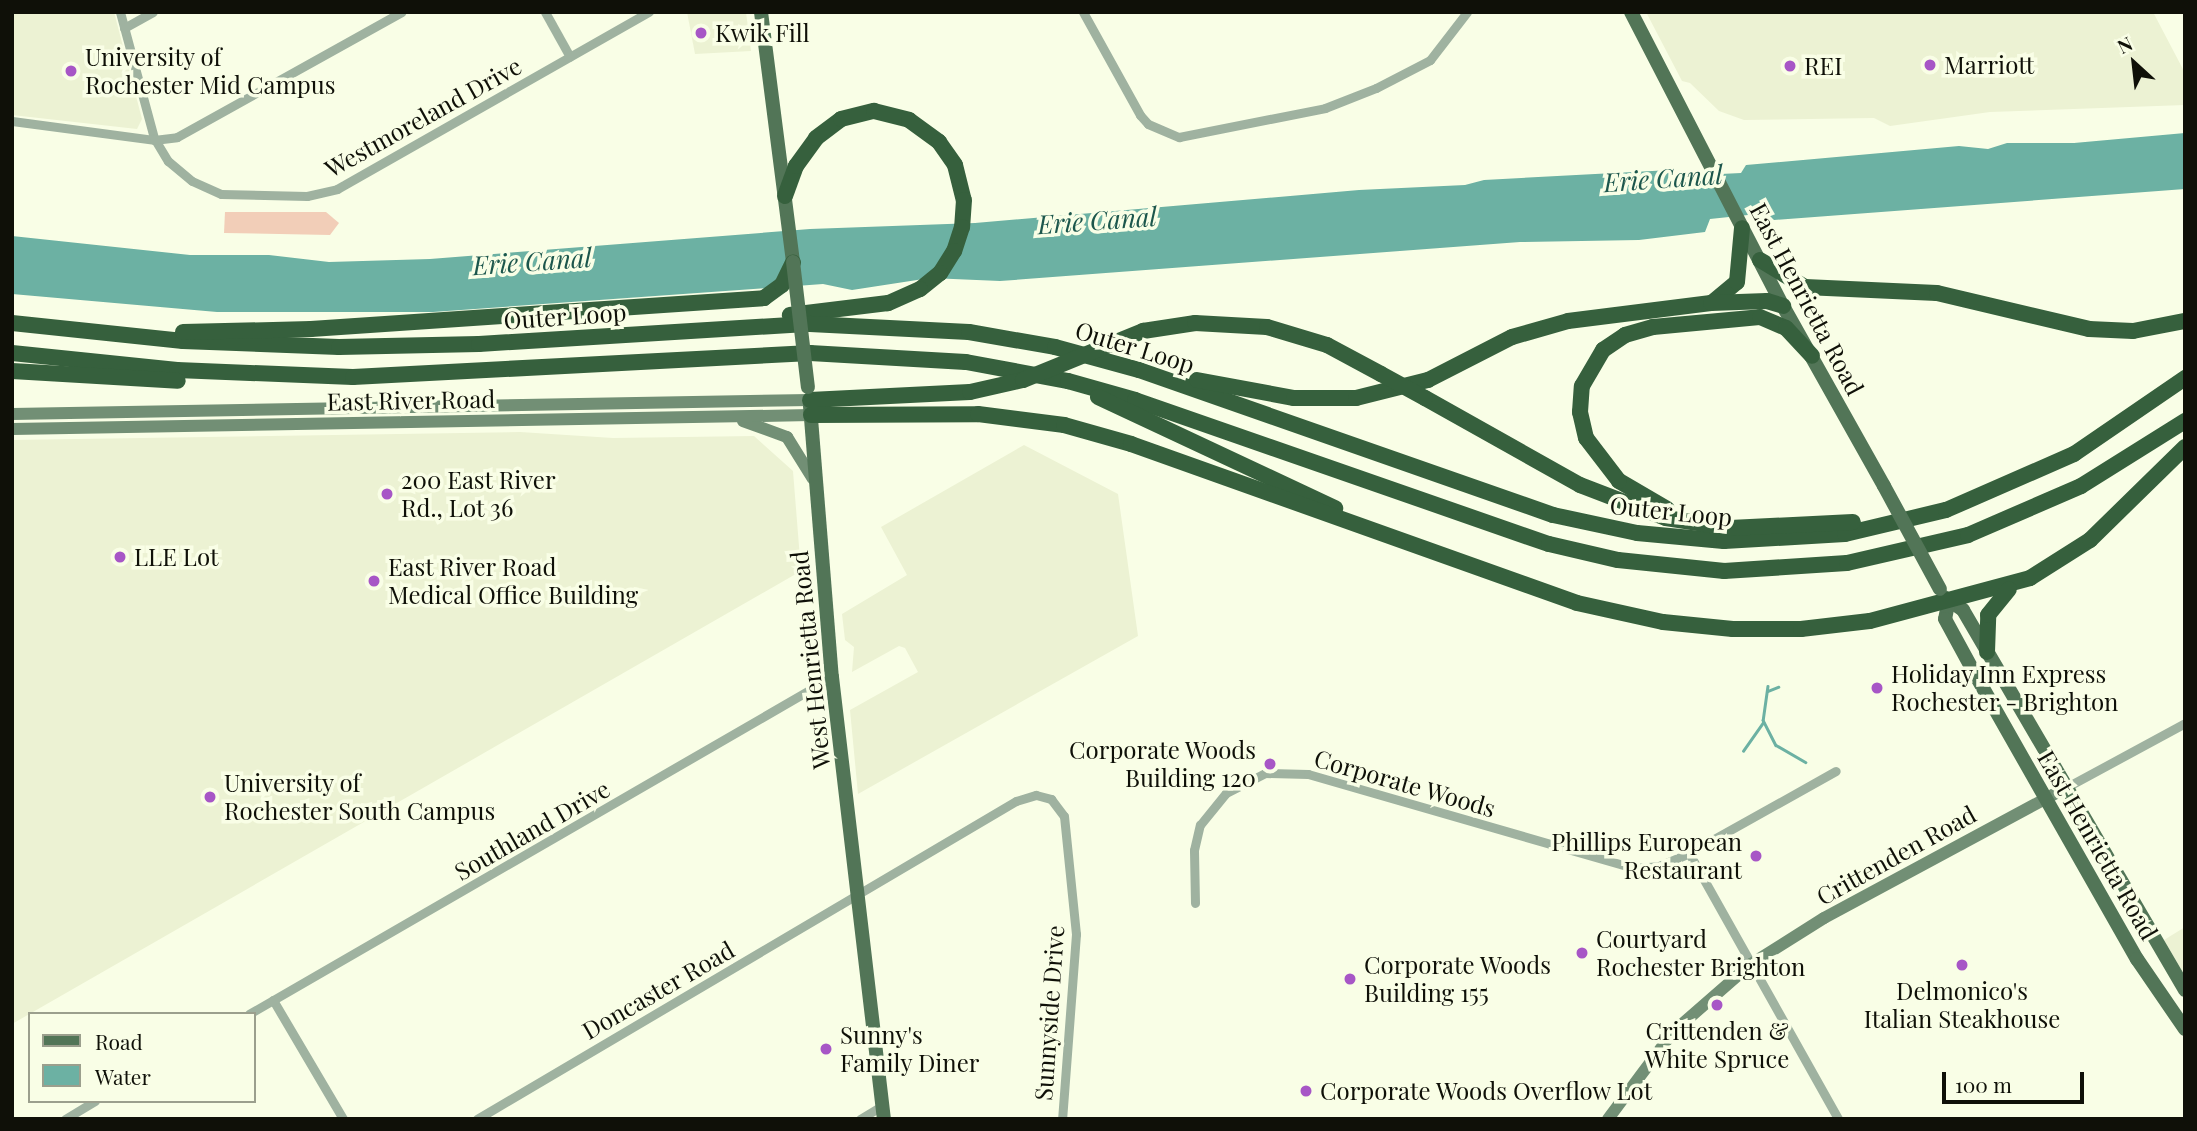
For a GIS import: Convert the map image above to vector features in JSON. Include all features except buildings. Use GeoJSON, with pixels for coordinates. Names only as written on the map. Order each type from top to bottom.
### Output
{"type":"FeatureCollection","features":[{"type":"Feature","properties":{"kind":"highway"},"geometry":{"type":"LineString","coordinates":[[636,334],[888,303],[926,285],[951,257],[964,214],[958,173],[946,149],[925,129],[892,114],[866,112],[841,120],[816,138],[796,166],[785,196]]}},
{"type":"Feature","properties":{"kind":"highway"},"geometry":{"type":"LineString","coordinates":[[1711,303],[1737,282],[1742,262],[1742,228]]}},
{"type":"Feature","properties":{"kind":"highway"},"geometry":{"type":"LineString","coordinates":[[1760,260],[1805,287],[1929,292],[2089,329],[2133,331],[2185,321]]}},
{"type":"Feature","properties":{"kind":"highway"},"geometry":{"type":"LineString","coordinates":[[95,333],[311,329],[764,298],[782,285],[793,262]]}},
{"type":"Feature","properties":{"kind":"highway"},"geometry":{"type":"LineString","coordinates":[[1106,360],[1269,395],[1343,400],[1428,380],[1502,342],[1544,326],[1711,303],[1767,301],[1783,306]]}},
{"type":"Feature","properties":{"kind":"highway"},"geometry":{"type":"LineString","coordinates":[[1758,527],[1684,516],[1628,489],[1602,464],[1583,430],[1580,403],[1585,378],[1598,356],[1617,339],[1679,323],[1765,317],[1786,328],[1812,356]]}},
{"type":"Feature","properties":{"kind":"highway","name":"Outer Loop"},"geometry":{"type":"LineString","coordinates":[[12,323],[95,333],[357,347],[810,324],[899,326],[1003,338],[1106,360],[1511,502],[1586,523],[1655,536],[1759,541],[1846,534],[1930,515],[2011,484],[2104,436],[2185,378]]}},
{"type":"Feature","properties":{"kind":"highway"},"geometry":{"type":"LineString","coordinates":[[810,401],[970,393],[1023,380],[1143,331],[1209,323],[1267,327],[1327,345],[1580,485],[1628,507],[1701,526],[1758,527],[1892,517],[2011,484]]}},
{"type":"Feature","properties":{"kind":"highway","name":"Outer Loop"},"geometry":{"type":"LineString","coordinates":[[12,353],[230,373],[405,376],[826,353],[931,358],[1051,377],[1168,410],[1549,544],[1618,560],[1724,570],[1847,563],[1968,535],[2081,486],[2185,421]]}},
{"type":"Feature","properties":{"kind":"highway"},"geometry":{"type":"LineString","coordinates":[[12,371],[247,384],[405,376]]}},
{"type":"Feature","properties":{"kind":"highway"},"geometry":{"type":"LineString","coordinates":[[1051,377],[1431,551]]}},
{"type":"Feature","properties":{"kind":"highway"},"geometry":{"type":"LineString","coordinates":[[810,401],[961,413],[1064,425],[1130,444],[1577,603],[1698,626],[1819,627],[2030,578]]}},
{"type":"Feature","properties":{"kind":"highway"},"geometry":{"type":"LineString","coordinates":[[1987,652],[1987,623],[1994,603],[2090,540],[2185,447]]}},
{"type":"Feature","properties":{"kind":"main road","name":"West Henrietta Road"},"geometry":{"type":"LineString","coordinates":[[761,12],[810,401],[832,677],[883,1113]]}},
{"type":"Feature","properties":{"kind":"main road","name":"East Henrietta Road"},"geometry":{"type":"LineString","coordinates":[[1631,12],[1783,306],[1944,596],[1963,610],[2185,990]]}},
{"type":"Feature","properties":{"kind":"main road","name":"East Henrietta Road"},"geometry":{"type":"LineString","coordinates":[[1944,596],[1945,619],[2137,959],[2185,1029]]}},
{"type":"Feature","properties":{"kind":"street"},"geometry":{"type":"LineString","coordinates":[[120,12],[155,140]]}},
{"type":"Feature","properties":{"kind":"street"},"geometry":{"type":"LineString","coordinates":[[124,28],[153,12]]}},
{"type":"Feature","properties":{"kind":"street"},"geometry":{"type":"LineString","coordinates":[[12,121],[155,140],[177,137],[211,121],[401,12]]}},
{"type":"Feature","properties":{"kind":"street"},"geometry":{"type":"LineString","coordinates":[[545,12],[570,57]]}},
{"type":"Feature","properties":{"kind":"street","name":"Westmoreland Drive"},"geometry":{"type":"LineString","coordinates":[[155,140],[182,174],[211,191],[323,194],[649,12]]}},
{"type":"Feature","properties":{"kind":"street"},"geometry":{"type":"LineString","coordinates":[[1083,12],[1140,115],[1149,124],[1179,137],[1328,108],[1376,88],[1430,60],[1467,12]]}},
{"type":"Feature","properties":{"kind":"street","name":"East River Road"},"geometry":{"type":"LineString","coordinates":[[12,414],[810,401]]}},
{"type":"Feature","properties":{"kind":"street","name":"East River Road"},"geometry":{"type":"LineString","coordinates":[[12,429],[715,417],[810,401]]}},
{"type":"Feature","properties":{"kind":"street"},"geometry":{"type":"LineString","coordinates":[[715,417],[759,425],[787,437],[802,455],[816,489]]}},
{"type":"Feature","properties":{"kind":"street","name":"Southland Drive"},"geometry":{"type":"LineString","coordinates":[[252,1012],[832,677]]}},
{"type":"Feature","properties":{"kind":"street"},"geometry":{"type":"LineString","coordinates":[[2065,788],[2185,723]]}},
{"type":"Feature","properties":{"kind":"street","name":"Corporate Woods"},"geometry":{"type":"LineString","coordinates":[[1195,903],[1196,836],[1207,814],[1237,785],[1279,772],[1308,774],[1622,867],[1659,866],[1689,853],[1836,771]]}},
{"type":"Feature","properties":{"kind":"street","name":"Crittenden Road"},"geometry":{"type":"LineString","coordinates":[[1608,1119],[1673,1032],[1751,964],[1832,914],[2065,788]]}},
{"type":"Feature","properties":{"kind":"street","name":"Sunnyside Drive"},"geometry":{"type":"LineString","coordinates":[[859,895],[1016,801],[1036,795],[1056,803],[1066,824],[1077,947],[1062,1119]]}},
{"type":"Feature","properties":{"kind":"street"},"geometry":{"type":"LineString","coordinates":[[1689,853],[1838,1119]]}},
{"type":"Feature","properties":{"kind":"street","name":"Doncaster Road"},"geometry":{"type":"LineString","coordinates":[[477,1119],[859,895]]}},
{"type":"Feature","properties":{"kind":"street"},"geometry":{"type":"LineString","coordinates":[[273,1000],[343,1119]]}},
{"type":"Feature","properties":{"kind":"street"},"geometry":{"type":"LineString","coordinates":[[65,1119],[92,1103]]}},
{"type":"Feature","properties":{"kind":"street"},"geometry":{"type":"LineString","coordinates":[[860,1119],[883,1113]]}},
{"type":"Feature","properties":{"kind":"shaded area","name":"University of Rochester Mid Campus"},"geometry":{"type":"Polygon","coordinates":[[[12,12],[114,12],[142,119],[137,129],[12,115],[12,12]]]}},
{"type":"Feature","properties":{"kind":"shaded area"},"geometry":{"type":"Polygon","coordinates":[[[687,12],[746,12],[751,51],[695,54],[687,12]]]}},
{"type":"Feature","properties":{"kind":"shaded area"},"geometry":{"type":"Polygon","coordinates":[[[1646,12],[2153,12],[2185,73],[2185,105],[1990,112],[1890,126],[1874,118],[1744,120],[1719,111],[1690,83],[1682,81],[1646,12]]]}},
{"type":"Feature","properties":{"kind":"shaded area"},"geometry":{"type":"Polygon","coordinates":[[[225,212],[326,212],[339,223],[330,235],[224,233],[225,212]]]}},
{"type":"Feature","properties":{"kind":"shaded area","name":"University of Rochester South Campus"},"geometry":{"type":"Polygon","coordinates":[[[520,432],[613,438],[754,436],[793,471],[801,571],[33,1012],[28,1012],[28,1015],[12,1024],[12,440],[520,432]]]}},
{"type":"Feature","properties":{"kind":"shaded area"},"geometry":{"type":"Polygon","coordinates":[[[1024,445],[1118,494],[1138,636],[858,794],[850,710],[918,672],[905,648],[899,646],[852,672],[854,647],[845,640],[842,614],[907,575],[881,527],[1024,445]]]}},
{"type":"Feature","properties":{"kind":"shaded area"},"geometry":{"type":"Polygon","coordinates":[[[2185,927],[2185,976],[2164,940],[2185,927]]]}},
{"type":"Feature","properties":{"kind":"water","name":"Erie Canal"},"geometry":{"type":"Polygon","coordinates":[[[2185,133],[2185,189],[1774,220],[1767,213],[1710,219],[1705,232],[1639,240],[1520,242],[1000,281],[930,278],[852,290],[823,284],[433,312],[217,312],[12,294],[12,236],[190,255],[269,255],[329,262],[430,259],[810,229],[975,223],[1359,190],[1465,185],[1484,180],[1671,170],[1680,176],[1741,173],[1746,165],[1959,146],[1988,149],[2007,143],[2074,143],[2185,133]]]}},
{"type":"Feature","properties":{"kind":"waterway"},"geometry":{"type":"LineString","coordinates":[[1768,686],[1763,720],[1776,745],[1806,762]]}},
{"type":"Feature","properties":{"kind":"waterway"},"geometry":{"type":"LineString","coordinates":[[1768,691],[1778,687]]}},
{"type":"Feature","properties":{"kind":"waterway"},"geometry":{"type":"LineString","coordinates":[[1743,751],[1763,722]]}},
{"type":"Feature","properties":{"kind":"place","name":"Kwik Fill"},"geometry":{"type":"Point","coordinates":[701,33]}},
{"type":"Feature","properties":{"kind":"place","name":"Marriott"},"geometry":{"type":"Point","coordinates":[1930,65]}},
{"type":"Feature","properties":{"kind":"place","name":"REI"},"geometry":{"type":"Point","coordinates":[1790,66]}},
{"type":"Feature","properties":{"kind":"place","name":"University of Rochester Mid Campus"},"geometry":{"type":"Point","coordinates":[71,71]}},
{"type":"Feature","properties":{"kind":"place","name":"200 East River Rd., Lot 36"},"geometry":{"type":"Point","coordinates":[387,494]}},
{"type":"Feature","properties":{"kind":"place","name":"LLE Lot"},"geometry":{"type":"Point","coordinates":[120,557]}},
{"type":"Feature","properties":{"kind":"place","name":"East River Road Medical Office Building"},"geometry":{"type":"Point","coordinates":[374,581]}},
{"type":"Feature","properties":{"kind":"place","name":"Holiday Inn Express Rochester - Brighton"},"geometry":{"type":"Point","coordinates":[1877,688]}},
{"type":"Feature","properties":{"kind":"place","name":"Corporate Woods Building 120"},"geometry":{"type":"Point","coordinates":[1270,764]}},
{"type":"Feature","properties":{"kind":"place","name":"University of Rochester South Campus"},"geometry":{"type":"Point","coordinates":[210,797]}},
{"type":"Feature","properties":{"kind":"place","name":"Phillips European Restaurant"},"geometry":{"type":"Point","coordinates":[1756,856]}},
{"type":"Feature","properties":{"kind":"place","name":"Courtyard Rochester Brighton"},"geometry":{"type":"Point","coordinates":[1582,953]}},
{"type":"Feature","properties":{"kind":"place","name":"Delmonico's Italian Steakhouse"},"geometry":{"type":"Point","coordinates":[1962,965]}},
{"type":"Feature","properties":{"kind":"place","name":"Corporate Woods Building 155"},"geometry":{"type":"Point","coordinates":[1350,979]}},
{"type":"Feature","properties":{"kind":"place","name":"Crittenden & White Spruce"},"geometry":{"type":"Point","coordinates":[1717,1005]}},
{"type":"Feature","properties":{"kind":"place","name":"Sunny's Family Diner"},"geometry":{"type":"Point","coordinates":[826,1049]}},
{"type":"Feature","properties":{"kind":"place","name":"Corporate Woods Overflow Lot"},"geometry":{"type":"Point","coordinates":[1306,1091]}}]}
